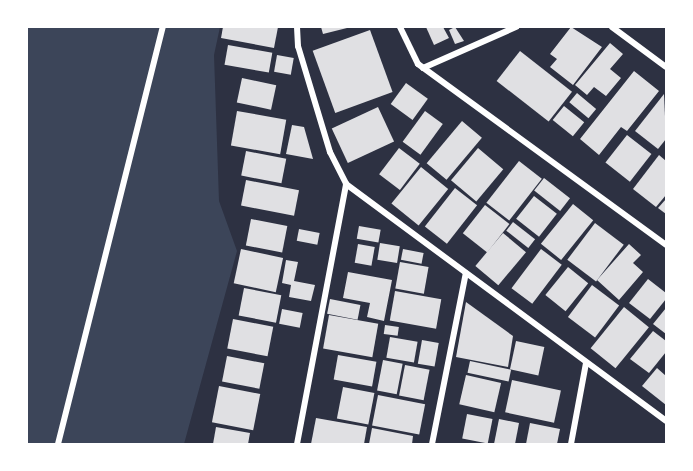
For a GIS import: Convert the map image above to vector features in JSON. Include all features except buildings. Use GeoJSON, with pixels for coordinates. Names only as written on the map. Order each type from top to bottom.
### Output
{"type":"FeatureCollection","features":[{"type":"Feature","properties":{"kind":"street"},"geometry":{"type":"LineString","coordinates":[[58,444],[163,27]]}},
{"type":"Feature","properties":{"kind":"street"},"geometry":{"type":"LineString","coordinates":[[297,27],[298,46],[330,152],[346,184],[666,421]]}},
{"type":"Feature","properties":{"kind":"street"},"geometry":{"type":"LineString","coordinates":[[400,27],[414,60],[423,68],[666,245]]}},
{"type":"Feature","properties":{"kind":"street"},"geometry":{"type":"LineString","coordinates":[[423,68],[516,27]]}},
{"type":"Feature","properties":{"kind":"street"},"geometry":{"type":"LineString","coordinates":[[612,27],[666,68]]}},
{"type":"Feature","properties":{"kind":"street"},"geometry":{"type":"LineString","coordinates":[[297,444],[346,184]]}},
{"type":"Feature","properties":{"kind":"street"},"geometry":{"type":"LineString","coordinates":[[432,444],[466,273]]}},
{"type":"Feature","properties":{"kind":"street"},"geometry":{"type":"LineString","coordinates":[[571,444],[586,363]]}},
{"type":"Feature","properties":{"kind":"shaded area"},"geometry":{"type":"Polygon","coordinates":[[[27,27],[220,27],[214,55],[219,201],[237,251],[184,444],[27,444],[27,27]]]}}]}
